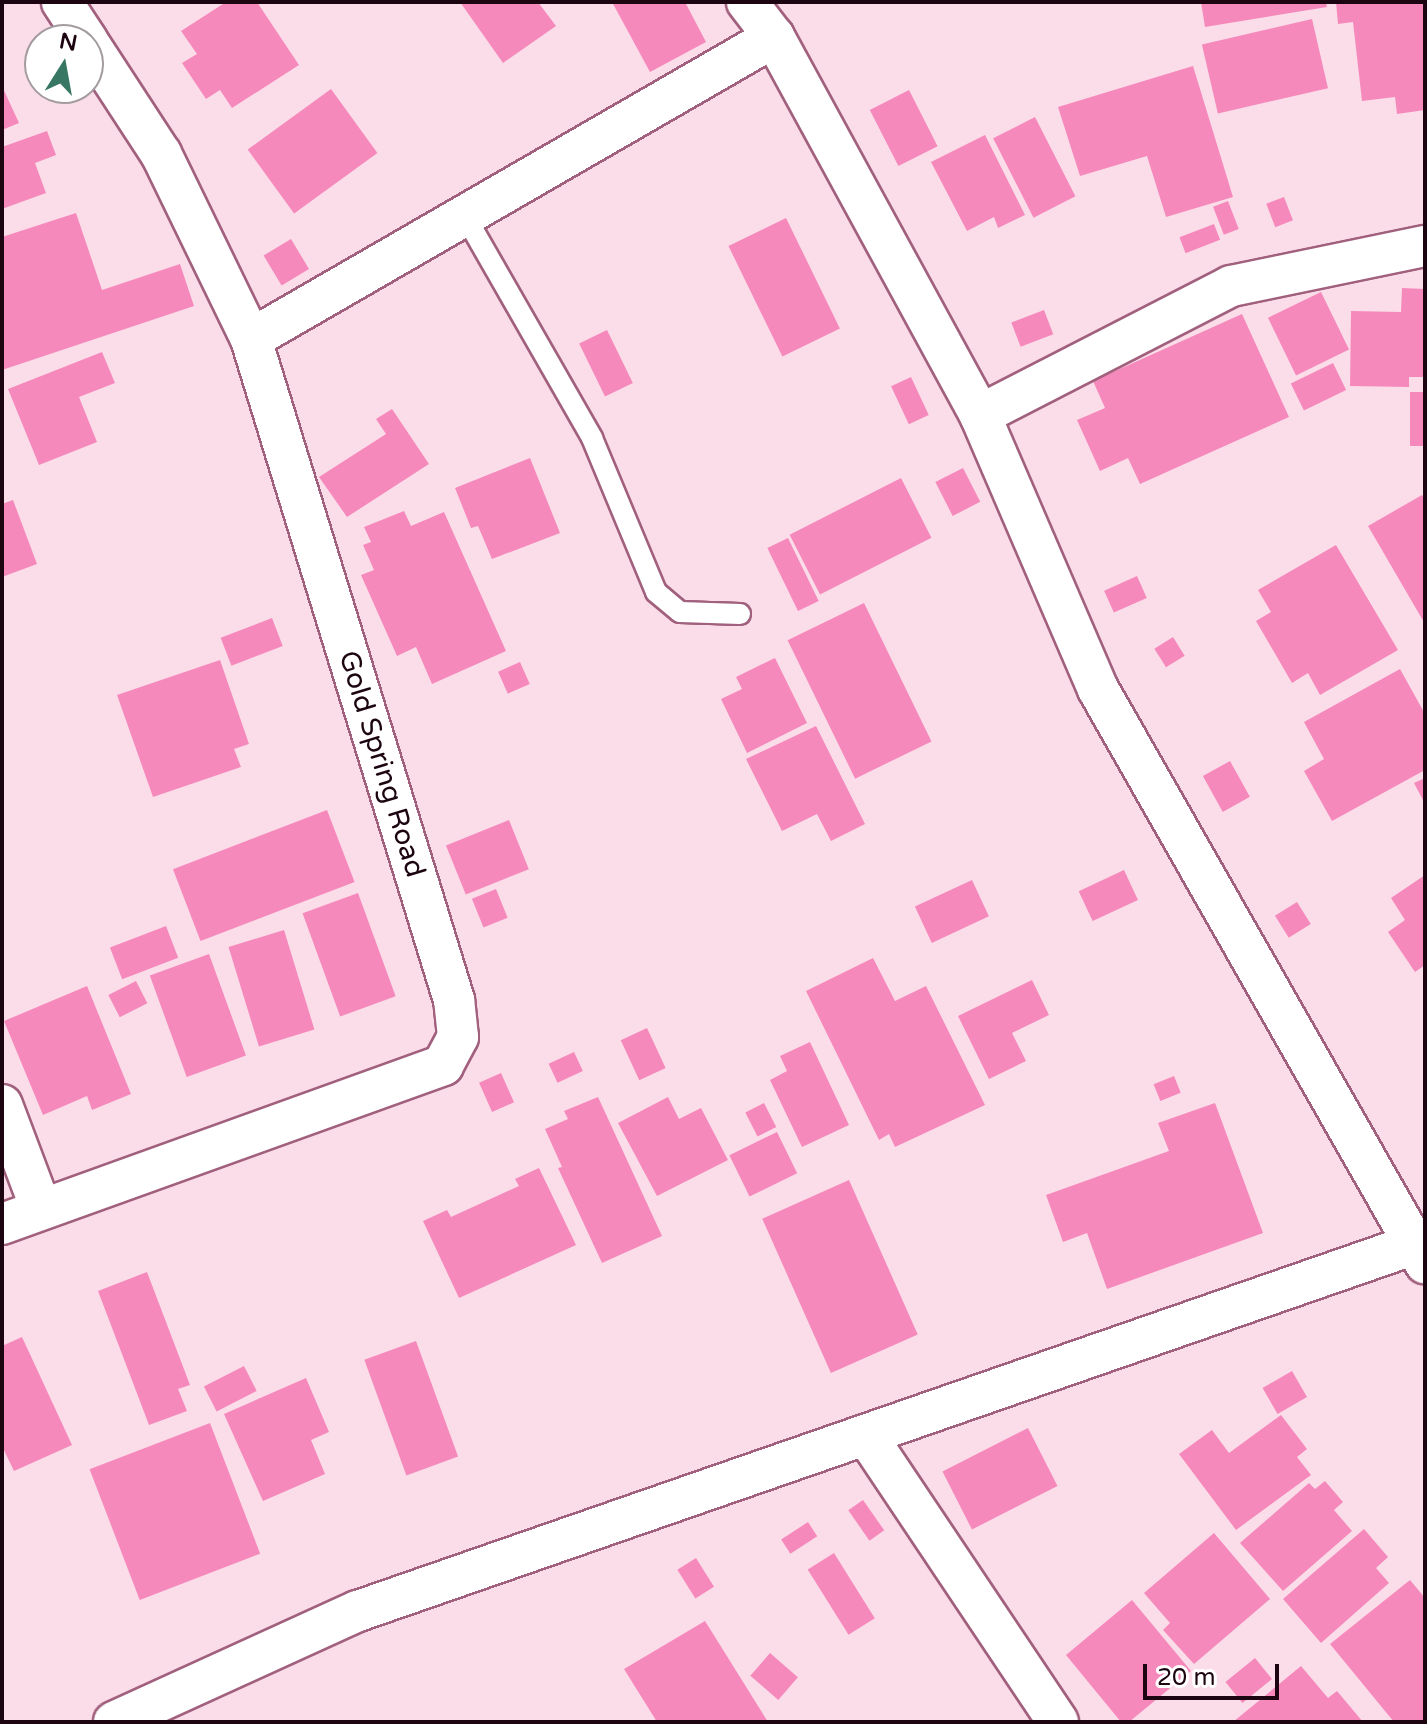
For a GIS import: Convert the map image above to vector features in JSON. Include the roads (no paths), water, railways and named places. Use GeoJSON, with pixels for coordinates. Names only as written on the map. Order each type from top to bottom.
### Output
{"type":"FeatureCollection","features":[{"type":"Feature","properties":{"kind":"street","name":"Gold Spring Road"},"geometry":{"type":"LineString","coordinates":[[62,2],[76,24]]}},
{"type":"Feature","properties":{"kind":"street"},"geometry":{"type":"LineString","coordinates":[[114,1722],[358,1611],[866,1435],[1420,1254],[1098,689],[980,415],[774,37],[747,2]]}},
{"type":"Feature","properties":{"kind":"street"},"geometry":{"type":"LineString","coordinates":[[251,339],[774,37]]}},
{"type":"Feature","properties":{"kind":"street","name":"Gold Spring Road"},"geometry":{"type":"LineString","coordinates":[[2,1224],[443,1065],[458,1037],[454,1000],[251,339],[161,154],[104,67]]}},
{"type":"Feature","properties":{"kind":"street"},"geometry":{"type":"LineString","coordinates":[[980,415],[1231,286],[1425,246]]}},
{"type":"Feature","properties":{"kind":"street"},"geometry":{"type":"LineString","coordinates":[[2,1105],[41,1209]]}},
{"type":"Feature","properties":{"kind":"street"},"geometry":{"type":"LineString","coordinates":[[866,1435],[1058,1722]]}},
{"type":"Feature","properties":{"kind":"lane"},"geometry":{"type":"LineString","coordinates":[[465,216],[592,438],[656,592],[680,612],[740,614]]}}]}
